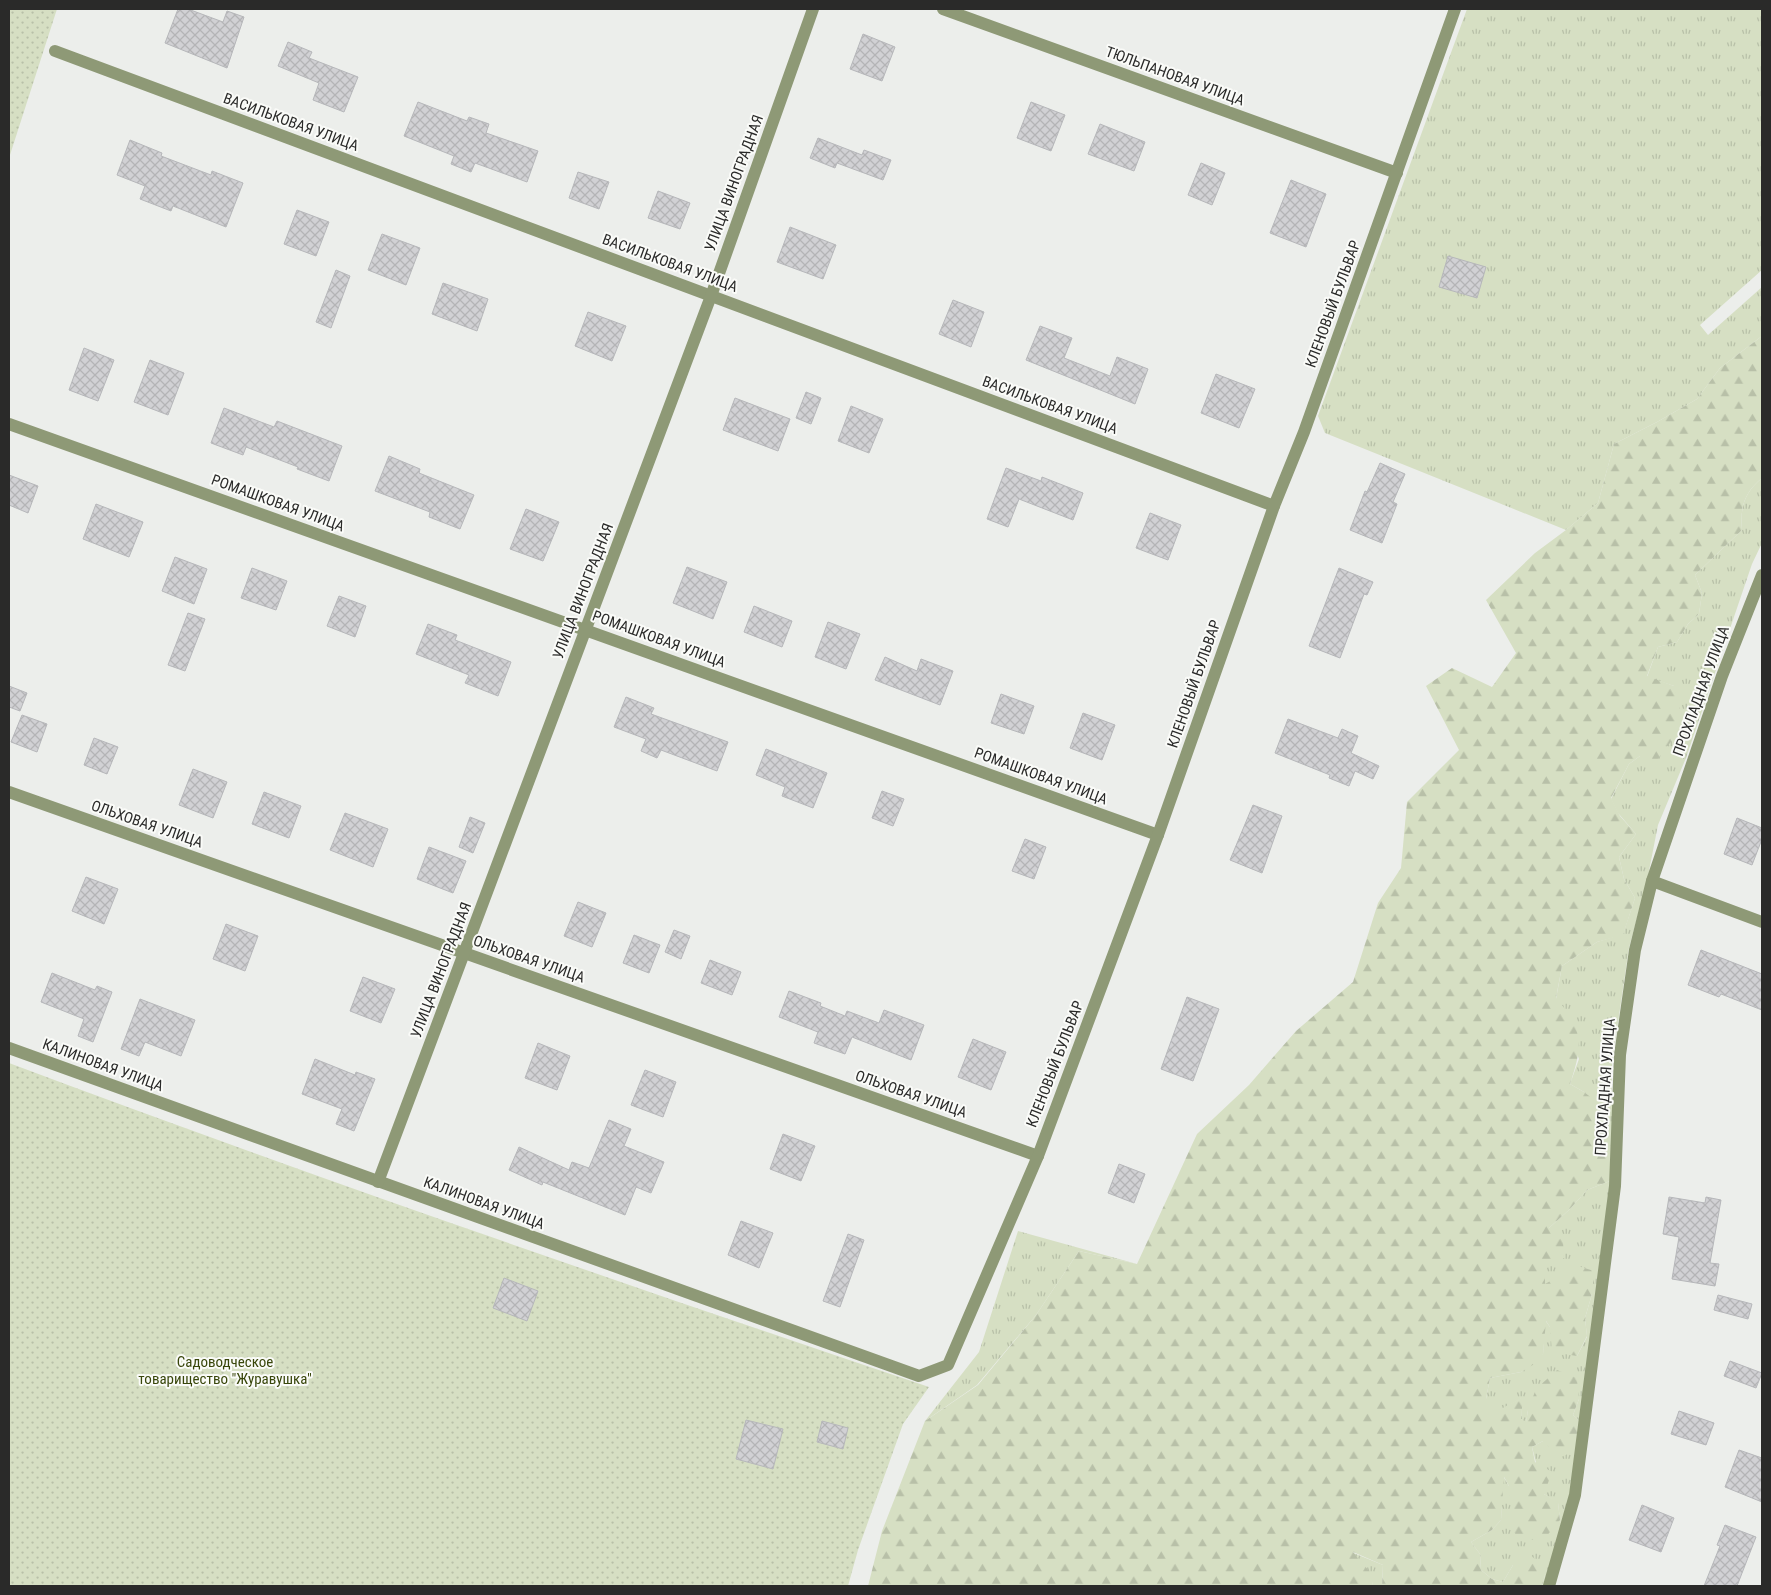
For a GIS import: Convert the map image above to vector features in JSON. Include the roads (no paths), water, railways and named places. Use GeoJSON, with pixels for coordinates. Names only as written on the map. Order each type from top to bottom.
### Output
{"type":"FeatureCollection","features":[{"type":"Feature","properties":{"kind":"street","name":"УЛИЦА ВИНОГРАДНАЯ"},"geometry":{"type":"LineString","coordinates":[[378,1182],[711,296],[813,9]]}},
{"type":"Feature","properties":{"kind":"street","name":"ТЮЛЬПАНОВАЯ УЛИЦА"},"geometry":{"type":"LineString","coordinates":[[943,9],[1397,173]]}},
{"type":"Feature","properties":{"kind":"street","name":"КЛЕНОВЫЙ БУЛЬВАР"},"geometry":{"type":"LineString","coordinates":[[948,1364],[1038,1156],[1158,835],[1274,506],[1304,432],[1455,9]]}},
{"type":"Feature","properties":{"kind":"street","name":"ВАСИЛЬКОВАЯ УЛИЦА"},"geometry":{"type":"LineString","coordinates":[[55,51],[1274,506]]}},
{"type":"Feature","properties":{"kind":"street","name":"РОМАШКОВАЯ УЛИЦА"},"geometry":{"type":"LineString","coordinates":[[9,424],[1158,835]]}},
{"type":"Feature","properties":{"kind":"street","name":"ПРОХЛАДНАЯ УЛИЦА"},"geometry":{"type":"LineString","coordinates":[[1549,1586],[1575,1495],[1615,1186],[1620,1055],[1635,950],[1652,881],[1722,676],[1762,575]]}},
{"type":"Feature","properties":{"kind":"street","name":"ОЛЬХОВАЯ УЛИЦА"},"geometry":{"type":"LineString","coordinates":[[9,792],[1038,1156]]}},
{"type":"Feature","properties":{"kind":"street"},"geometry":{"type":"LineString","coordinates":[[1652,881],[1762,922]]}},
{"type":"Feature","properties":{"kind":"street","name":"КАЛИНОВАЯ УЛИЦА"},"geometry":{"type":"LineString","coordinates":[[9,1048],[919,1376],[948,1364]]}},
{"type":"Feature","properties":{"kind":"park label","name":"Садоводческое товарищество \"Журавушка\""},"geometry":{"type":"Point","coordinates":[225,1370]}}]}
